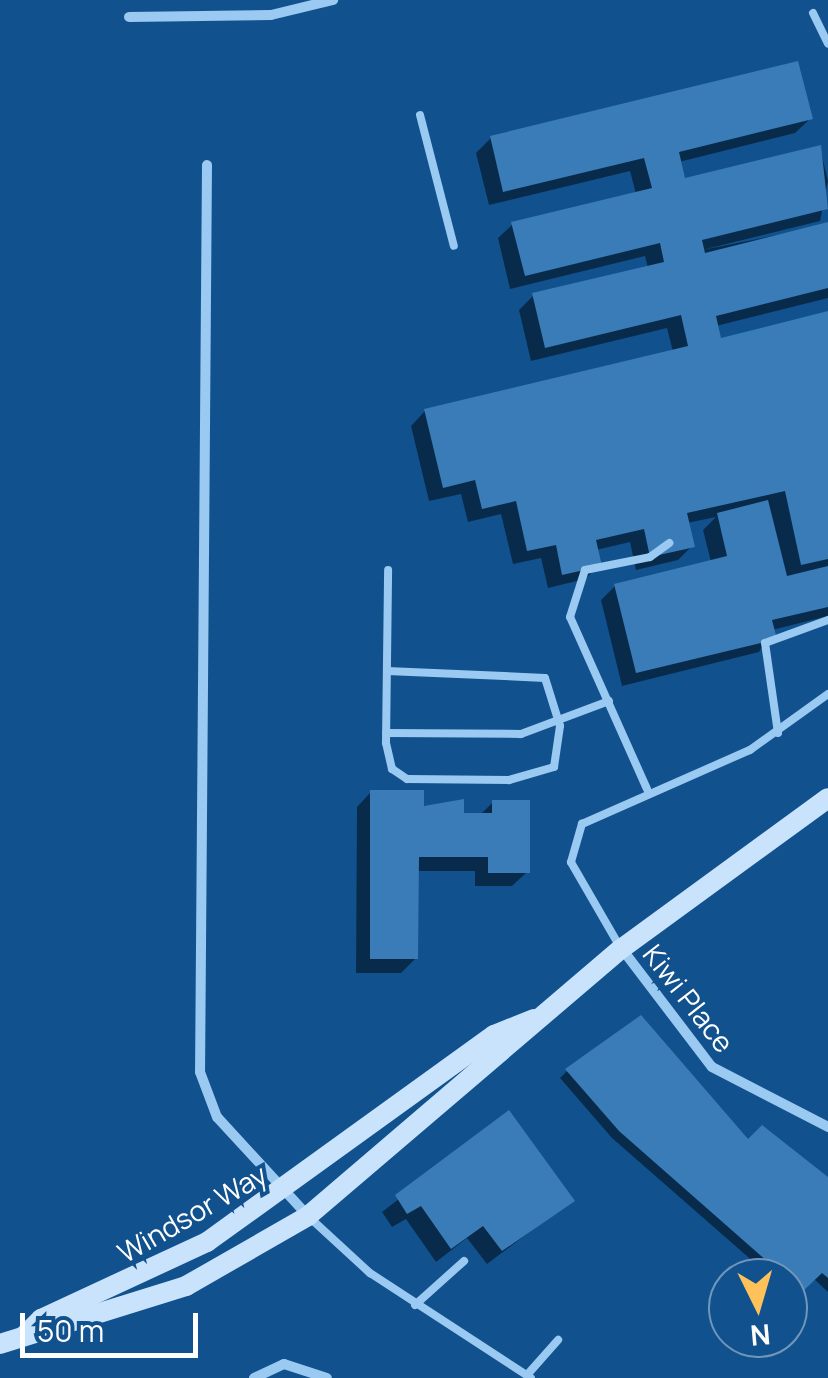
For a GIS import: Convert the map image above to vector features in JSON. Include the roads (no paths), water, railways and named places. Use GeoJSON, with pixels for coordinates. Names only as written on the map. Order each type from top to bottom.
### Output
{"type":"FeatureCollection","features":[{"type":"Feature","properties":{"kind":"street"},"geometry":{"type":"LineString","coordinates":[[129,17],[271,14],[333,0]]}},
{"type":"Feature","properties":{"kind":"street"},"geometry":{"type":"LineString","coordinates":[[206,164],[200,1072],[217,1117],[308,1216]]}},
{"type":"Feature","properties":{"kind":"street","name":"Windsor Way"},"geometry":{"type":"LineString","coordinates":[[26,1335],[41,1319],[174,1262],[284,1192],[450,1065],[536,1018],[622,949],[828,798]]}},
{"type":"Feature","properties":{"kind":"street","name":"Kiwi Place"},"geometry":{"type":"LineString","coordinates":[[622,949],[712,1067],[828,1127]]}},
{"type":"Feature","properties":{"kind":"street","name":"Windsor Way"},"geometry":{"type":"LineString","coordinates":[[26,1335],[186,1286],[308,1216],[508,1054],[536,1018]]}},
{"type":"Feature","properties":{"kind":"street"},"geometry":{"type":"LineString","coordinates":[[0,1344],[26,1335]]}},
{"type":"Feature","properties":{"kind":"street"},"geometry":{"type":"LineString","coordinates":[[254,1378],[284,1364],[327,1378]]}},
{"type":"Feature","properties":{"kind":"lane"},"geometry":{"type":"LineString","coordinates":[[813,13],[828,44]]}},
{"type":"Feature","properties":{"kind":"lane"},"geometry":{"type":"LineString","coordinates":[[420,115],[454,246]]}},
{"type":"Feature","properties":{"kind":"lane"},"geometry":{"type":"LineString","coordinates":[[647,789],[570,617],[576,584],[585,570],[650,557],[670,543]]}},
{"type":"Feature","properties":{"kind":"lane"},"geometry":{"type":"LineString","coordinates":[[387,671],[532,672],[545,678],[560,726],[554,767],[534,780],[407,779],[387,758],[386,733],[388,570]]}},
{"type":"Feature","properties":{"kind":"lane"},"geometry":{"type":"LineString","coordinates":[[778,733],[765,644],[828,620]]}},
{"type":"Feature","properties":{"kind":"lane"},"geometry":{"type":"LineString","coordinates":[[622,949],[584,898],[570,850],[582,824],[647,789],[778,733],[828,694]]}},
{"type":"Feature","properties":{"kind":"lane"},"geometry":{"type":"LineString","coordinates":[[386,733],[521,734],[560,726],[609,701]]}},
{"type":"Feature","properties":{"kind":"lane"},"geometry":{"type":"LineString","coordinates":[[308,1216],[415,1304],[529,1376],[558,1340]]}},
{"type":"Feature","properties":{"kind":"lane"},"geometry":{"type":"LineString","coordinates":[[415,1304],[464,1260]]}}]}
